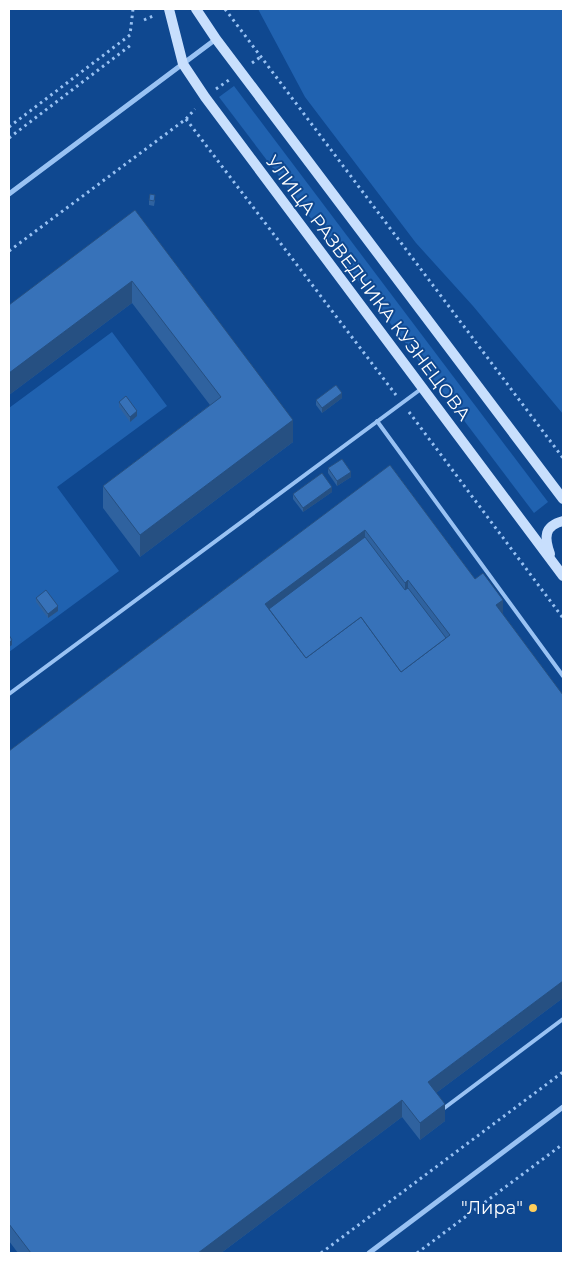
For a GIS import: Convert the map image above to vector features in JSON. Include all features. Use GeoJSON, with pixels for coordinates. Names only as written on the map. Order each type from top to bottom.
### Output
{"type":"FeatureCollection","features":[{"type":"Feature","properties":{"kind":"main road","name":"УЛИЦА РАЗВЕДЧИКА КУЗНЕЦОВА"},"geometry":{"type":"LineString","coordinates":[[169,9],[183,64],[205,97],[563,576]]}},
{"type":"Feature","properties":{"kind":"main road","name":"УЛИЦА РАЗВЕДЧИКА КУЗНЕЦОВА"},"geometry":{"type":"LineString","coordinates":[[196,9],[240,72],[563,499]]}},
{"type":"Feature","properties":{"kind":"main road"},"geometry":{"type":"LineString","coordinates":[[552,561],[546,544],[546,533],[553,524],[563,521]]}},
{"type":"Feature","properties":{"kind":"street"},"geometry":{"type":"LineString","coordinates":[[9,194],[216,38]]}},
{"type":"Feature","properties":{"kind":"street"},"geometry":{"type":"LineString","coordinates":[[369,1253],[563,1107]]}},
{"type":"Feature","properties":{"kind":"lane"},"geometry":{"type":"LineString","coordinates":[[9,694],[422,388]]}},
{"type":"Feature","properties":{"kind":"lane"},"geometry":{"type":"LineString","coordinates":[[377,421],[563,676]]}},
{"type":"Feature","properties":{"kind":"lane"},"geometry":{"type":"LineString","coordinates":[[442,1109],[563,1019]]}},
{"type":"Feature","properties":{"kind":"path"},"geometry":{"type":"LineString","coordinates":[[9,127],[130,35],[133,9]]}},
{"type":"Feature","properties":{"kind":"path"},"geometry":{"type":"LineString","coordinates":[[225,9],[563,458]]}},
{"type":"Feature","properties":{"kind":"path"},"geometry":{"type":"LineString","coordinates":[[9,138],[131,45]]}},
{"type":"Feature","properties":{"kind":"path"},"geometry":{"type":"LineString","coordinates":[[9,251],[186,119],[205,97],[262,56]]}},
{"type":"Feature","properties":{"kind":"path"},"geometry":{"type":"LineString","coordinates":[[186,119],[563,618]]}},
{"type":"Feature","properties":{"kind":"path"},"geometry":{"type":"LineString","coordinates":[[321,1253],[563,1072]]}},
{"type":"Feature","properties":{"kind":"path"},"geometry":{"type":"LineString","coordinates":[[417,1253],[563,1144]]}},
{"type":"Feature","properties":{"kind":"shaded area"},"geometry":{"type":"Polygon","coordinates":[[[258,9],[563,9],[563,414],[473,306],[416,243],[305,97],[258,9]]]}},
{"type":"Feature","properties":{"kind":"shaded area"},"geometry":{"type":"Polygon","coordinates":[[[234,86],[548,502],[534,513],[219,97],[234,86]]]}},
{"type":"Feature","properties":{"kind":"shaded area"},"geometry":{"type":"Polygon","coordinates":[[[112,332],[167,406],[57,487],[119,571],[9,652],[9,408],[112,332]]]}},
{"type":"Feature","properties":{"kind":"building"},"geometry":{"type":"Polygon","coordinates":[[[150,194],[155,195],[154,201],[149,200],[150,194]]]}},
{"type":"Feature","properties":{"kind":"building"},"geometry":{"type":"Polygon","coordinates":[[[135,210],[293,420],[140,535],[103,486],[221,397],[132,281],[9,373],[9,305],[135,210]]]}},
{"type":"Feature","properties":{"kind":"building"},"geometry":{"type":"Polygon","coordinates":[[[336,385],[342,393],[322,408],[316,400],[336,385]]]}},
{"type":"Feature","properties":{"kind":"building"},"geometry":{"type":"Polygon","coordinates":[[[126,396],[137,411],[130,417],[119,402],[126,396]]]}},
{"type":"Feature","properties":{"kind":"building"},"geometry":{"type":"Polygon","coordinates":[[[342,459],[351,472],[337,481],[328,468],[342,459]]]}},
{"type":"Feature","properties":{"kind":"building"},"geometry":{"type":"Polygon","coordinates":[[[390,465],[475,579],[483,573],[503,600],[496,605],[563,695],[563,981],[428,1082],[445,1104],[420,1123],[402,1100],[198,1253],[31,1253],[9,1224],[9,751],[390,465]],[[365,530],[265,604],[306,658],[361,617],[401,672],[450,635],[408,580],[405,583],[365,530]]]}},
{"type":"Feature","properties":{"kind":"building"},"geometry":{"type":"Polygon","coordinates":[[[322,473],[332,487],[303,508],[293,494],[322,473]]]}},
{"type":"Feature","properties":{"kind":"building"},"geometry":{"type":"Polygon","coordinates":[[[365,537],[405,590],[408,588],[446,638],[401,672],[361,617],[306,658],[269,609],[365,537]]]}},
{"type":"Feature","properties":{"kind":"building"},"geometry":{"type":"Polygon","coordinates":[[[46,590],[58,606],[48,614],[36,598],[46,590]]]}},
{"type":"Feature","properties":{"kind":"place","name":"\"Лира\""},"geometry":{"type":"Point","coordinates":[533,1208]}}]}
